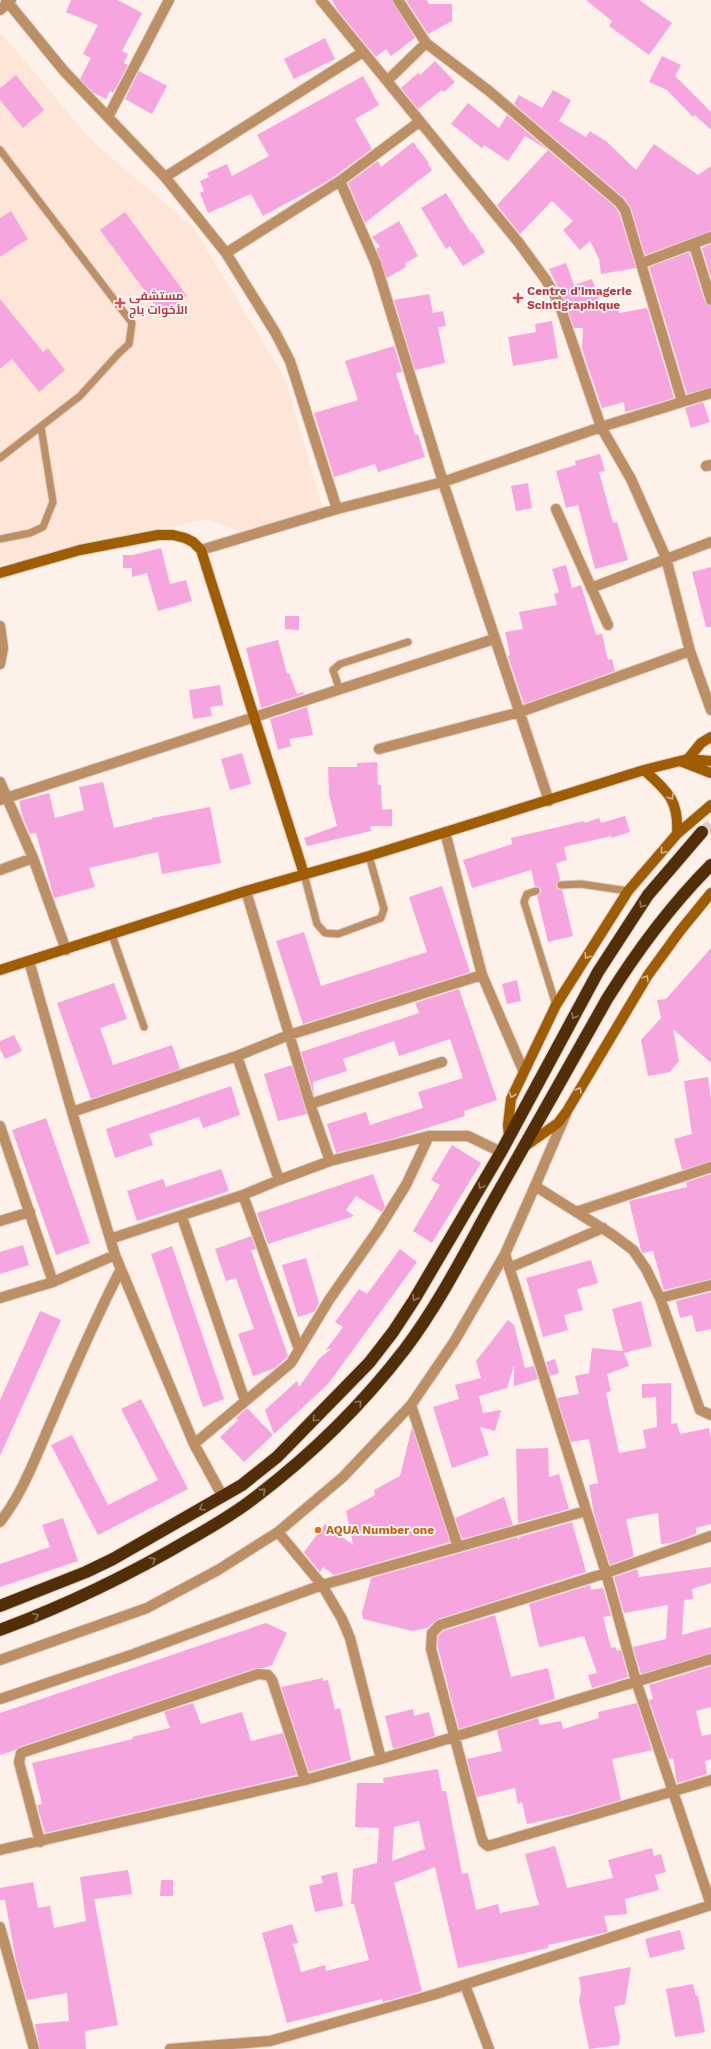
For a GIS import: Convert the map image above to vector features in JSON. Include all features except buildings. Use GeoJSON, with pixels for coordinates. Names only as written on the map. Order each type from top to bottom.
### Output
{"type":"FeatureCollection","features":[{"type":"Feature","properties":{"kind":"highway"},"geometry":{"type":"LineString","coordinates":[[0,1606],[86,1572],[113,1559],[242,1485],[277,1457],[369,1363],[393,1332],[414,1300],[501,1152],[598,972],[648,895],[702,832]]}},
{"type":"Feature","properties":{"kind":"highway"},"geometry":{"type":"LineString","coordinates":[[0,1630],[96,1590],[135,1570],[206,1529],[252,1500],[334,1429],[385,1374],[428,1316],[455,1273],[524,1147],[626,967],[676,904],[711,865]]}},
{"type":"Feature","properties":{"kind":"main road"},"geometry":{"type":"LineString","coordinates":[[0,573],[80,550],[158,535],[173,535],[193,542],[200,550],[304,874]]}},
{"type":"Feature","properties":{"kind":"main road"},"geometry":{"type":"LineString","coordinates":[[683,759],[701,743],[711,737]]}},
{"type":"Feature","properties":{"kind":"main road"},"geometry":{"type":"LineString","coordinates":[[683,759],[711,773]]}},
{"type":"Feature","properties":{"kind":"main road"},"geometry":{"type":"LineString","coordinates":[[0,970],[246,892],[549,801],[644,770],[683,759],[711,761]]}},
{"type":"Feature","properties":{"kind":"main road"},"geometry":{"type":"LineString","coordinates":[[644,770],[670,794],[674,801],[678,820],[677,834]]}},
{"type":"Feature","properties":{"kind":"main road"},"geometry":{"type":"LineString","coordinates":[[509,1137],[508,1115],[511,1099],[523,1070],[556,1005],[628,891],[677,834],[711,805]]}},
{"type":"Feature","properties":{"kind":"main road"},"geometry":{"type":"LineString","coordinates":[[524,1147],[545,1134],[558,1123],[567,1111],[648,975],[680,931],[711,893]]}},
{"type":"Feature","properties":{"kind":"street"},"geometry":{"type":"LineString","coordinates":[[108,117],[169,0]]}},
{"type":"Feature","properties":{"kind":"street"},"geometry":{"type":"LineString","coordinates":[[321,0],[519,243],[546,280],[559,303],[601,427],[631,479],[666,558],[690,651],[711,710]]}},
{"type":"Feature","properties":{"kind":"street"},"geometry":{"type":"LineString","coordinates":[[398,0],[426,43],[489,91],[619,202],[628,216],[682,401]]}},
{"type":"Feature","properties":{"kind":"street"},"geometry":{"type":"LineString","coordinates":[[0,10],[9,1],[64,71],[165,177],[226,253],[275,332],[290,361],[337,509]]}},
{"type":"Feature","properties":{"kind":"street"},"geometry":{"type":"LineString","coordinates":[[387,81],[426,43]]}},
{"type":"Feature","properties":{"kind":"street"},"geometry":{"type":"LineString","coordinates":[[165,177],[363,52]]}},
{"type":"Feature","properties":{"kind":"street"},"geometry":{"type":"LineString","coordinates":[[226,253],[340,181],[419,122]]}},
{"type":"Feature","properties":{"kind":"street"},"geometry":{"type":"LineString","coordinates":[[340,181],[376,264],[443,482],[549,801]]}},
{"type":"Feature","properties":{"kind":"street"},"geometry":{"type":"LineString","coordinates":[[642,263],[694,245],[711,237]]}},
{"type":"Feature","properties":{"kind":"street"},"geometry":{"type":"LineString","coordinates":[[694,245],[711,300]]}},
{"type":"Feature","properties":{"kind":"street"},"geometry":{"type":"LineString","coordinates":[[200,550],[337,509],[443,482],[601,427],[711,393]]}},
{"type":"Feature","properties":{"kind":"street"},"geometry":{"type":"LineString","coordinates":[[556,509],[608,625]]}},
{"type":"Feature","properties":{"kind":"street"},"geometry":{"type":"LineString","coordinates":[[591,588],[711,542]]}},
{"type":"Feature","properties":{"kind":"street"},"geometry":{"type":"LineString","coordinates":[[0,626],[3,648],[0,664]]}},
{"type":"Feature","properties":{"kind":"street"},"geometry":{"type":"LineString","coordinates":[[3,799],[339,688],[494,639]]}},
{"type":"Feature","properties":{"kind":"street"},"geometry":{"type":"LineString","coordinates":[[379,749],[520,712],[690,651]]}},
{"type":"Feature","properties":{"kind":"street"},"geometry":{"type":"LineString","coordinates":[[0,782],[3,799],[33,858],[66,950]]}},
{"type":"Feature","properties":{"kind":"street"},"geometry":{"type":"LineString","coordinates":[[445,832],[482,975],[523,1070]]}},
{"type":"Feature","properties":{"kind":"street"},"geometry":{"type":"LineString","coordinates":[[0,870],[33,858]]}},
{"type":"Feature","properties":{"kind":"street"},"geometry":{"type":"LineString","coordinates":[[246,892],[310,1104],[330,1161]]}},
{"type":"Feature","properties":{"kind":"street"},"geometry":{"type":"LineString","coordinates":[[29,961],[110,1239],[194,1444],[223,1497]]}},
{"type":"Feature","properties":{"kind":"street"},"geometry":{"type":"LineString","coordinates":[[72,1112],[237,1056],[289,1035],[482,975]]}},
{"type":"Feature","properties":{"kind":"street"},"geometry":{"type":"LineString","coordinates":[[237,1056],[279,1180]]}},
{"type":"Feature","properties":{"kind":"street"},"geometry":{"type":"LineString","coordinates":[[310,1104],[442,1062]]}},
{"type":"Feature","properties":{"kind":"street"},"geometry":{"type":"LineString","coordinates":[[0,1660],[147,1608],[218,1570],[278,1532],[343,1477],[411,1405],[454,1342],[505,1254],[567,1111]]}},
{"type":"Feature","properties":{"kind":"street"},"geometry":{"type":"LineString","coordinates":[[0,1126],[53,1282]]}},
{"type":"Feature","properties":{"kind":"street"},"geometry":{"type":"LineString","coordinates":[[110,1239],[182,1217],[330,1161],[429,1136],[468,1136],[501,1152]]}},
{"type":"Feature","properties":{"kind":"street"},"geometry":{"type":"LineString","coordinates":[[194,1444],[291,1363],[329,1300],[378,1230],[406,1185],[429,1136]]}},
{"type":"Feature","properties":{"kind":"street"},"geometry":{"type":"LineString","coordinates":[[576,1212],[711,1167]]}},
{"type":"Feature","properties":{"kind":"street"},"geometry":{"type":"LineString","coordinates":[[535,1186],[603,1228],[633,1250],[646,1269],[660,1298],[700,1410],[711,1415]]}},
{"type":"Feature","properties":{"kind":"street"},"geometry":{"type":"LineString","coordinates":[[243,1195],[300,1349]]}},
{"type":"Feature","properties":{"kind":"street"},"geometry":{"type":"LineString","coordinates":[[0,1221],[30,1212]]}},
{"type":"Feature","properties":{"kind":"street"},"geometry":{"type":"LineString","coordinates":[[182,1217],[245,1401]]}},
{"type":"Feature","properties":{"kind":"street"},"geometry":{"type":"LineString","coordinates":[[509,1268],[603,1228]]}},
{"type":"Feature","properties":{"kind":"street"},"geometry":{"type":"LineString","coordinates":[[170,2049],[271,2045],[465,1985],[711,1905],[636,1681],[606,1573],[505,1254]]}},
{"type":"Feature","properties":{"kind":"street"},"geometry":{"type":"LineString","coordinates":[[0,1298],[53,1282],[116,1255]]}},
{"type":"Feature","properties":{"kind":"street"},"geometry":{"type":"LineString","coordinates":[[0,1522],[10,1510],[28,1474],[97,1316],[121,1269]]}},
{"type":"Feature","properties":{"kind":"street"},"geometry":{"type":"LineString","coordinates":[[660,1298],[711,1285]]}},
{"type":"Feature","properties":{"kind":"street"},"geometry":{"type":"LineString","coordinates":[[411,1405],[458,1547]]}},
{"type":"Feature","properties":{"kind":"street"},"geometry":{"type":"LineString","coordinates":[[0,1699],[134,1654],[322,1585],[586,1511]]}},
{"type":"Feature","properties":{"kind":"street"},"geometry":{"type":"LineString","coordinates":[[278,1532],[322,1585],[342,1619],[350,1638],[381,1759]]}},
{"type":"Feature","properties":{"kind":"street"},"geometry":{"type":"LineString","coordinates":[[711,1536],[606,1573],[440,1625],[432,1633],[431,1649],[481,1836],[483,1842],[488,1846],[711,1780]]}},
{"type":"Feature","properties":{"kind":"street"},"geometry":{"type":"LineString","coordinates":[[0,1850],[305,1780],[381,1759],[711,1659]]}},
{"type":"Feature","properties":{"kind":"street"},"geometry":{"type":"LineString","coordinates":[[40,1842],[20,1762],[21,1754],[258,1674],[268,1675],[272,1680],[305,1780]]}},
{"type":"Feature","properties":{"kind":"street"},"geometry":{"type":"LineString","coordinates":[[0,1927],[34,2049]]}},
{"type":"Feature","properties":{"kind":"street"},"geometry":{"type":"LineString","coordinates":[[465,1985],[489,2049]]}},
{"type":"Feature","properties":{"kind":"lane"},"geometry":{"type":"LineString","coordinates":[[0,150],[132,323],[130,344],[119,353],[80,396],[0,458]]}},
{"type":"Feature","properties":{"kind":"lane"},"geometry":{"type":"LineString","coordinates":[[0,539],[30,532],[43,527],[49,514],[53,502],[40,427]]}},
{"type":"Feature","properties":{"kind":"lane"},"geometry":{"type":"LineString","coordinates":[[339,688],[333,670],[340,664],[408,642]]}},
{"type":"Feature","properties":{"kind":"lane"},"geometry":{"type":"LineString","coordinates":[[304,874],[317,924],[325,934],[338,934],[381,918],[384,909],[369,856]]}},
{"type":"Feature","properties":{"kind":"lane"},"geometry":{"type":"LineString","coordinates":[[561,885],[581,884],[628,891]]}},
{"type":"Feature","properties":{"kind":"lane"},"geometry":{"type":"LineString","coordinates":[[536,891],[527,894],[524,902],[556,1005]]}},
{"type":"Feature","properties":{"kind":"lane"},"geometry":{"type":"LineString","coordinates":[[112,935],[144,1027]]}},
{"type":"Feature","properties":{"kind":"shaded area","name":"مستشفى الأخوات باج"},"geometry":{"type":"Polygon","coordinates":[[[2,34],[92,141],[193,227],[285,378],[323,509],[241,532],[207,519],[0,565],[0,35],[2,34]]]}},
{"type":"Feature","properties":{"kind":"tunnel"},"geometry":{"type":"LineString","coordinates":[[702,832],[711,825]]}},
{"type":"Feature","properties":{"kind":"place","name":"Centre d'imagerie Scintigraphique"},"geometry":{"type":"Point","coordinates":[518,298]}},
{"type":"Feature","properties":{"kind":"place","name":"مستشفى الأخوات باج"},"geometry":{"type":"Point","coordinates":[120,303]}},
{"type":"Feature","properties":{"kind":"place","name":"AQUA Number one"},"geometry":{"type":"Point","coordinates":[318,1530]}}]}
